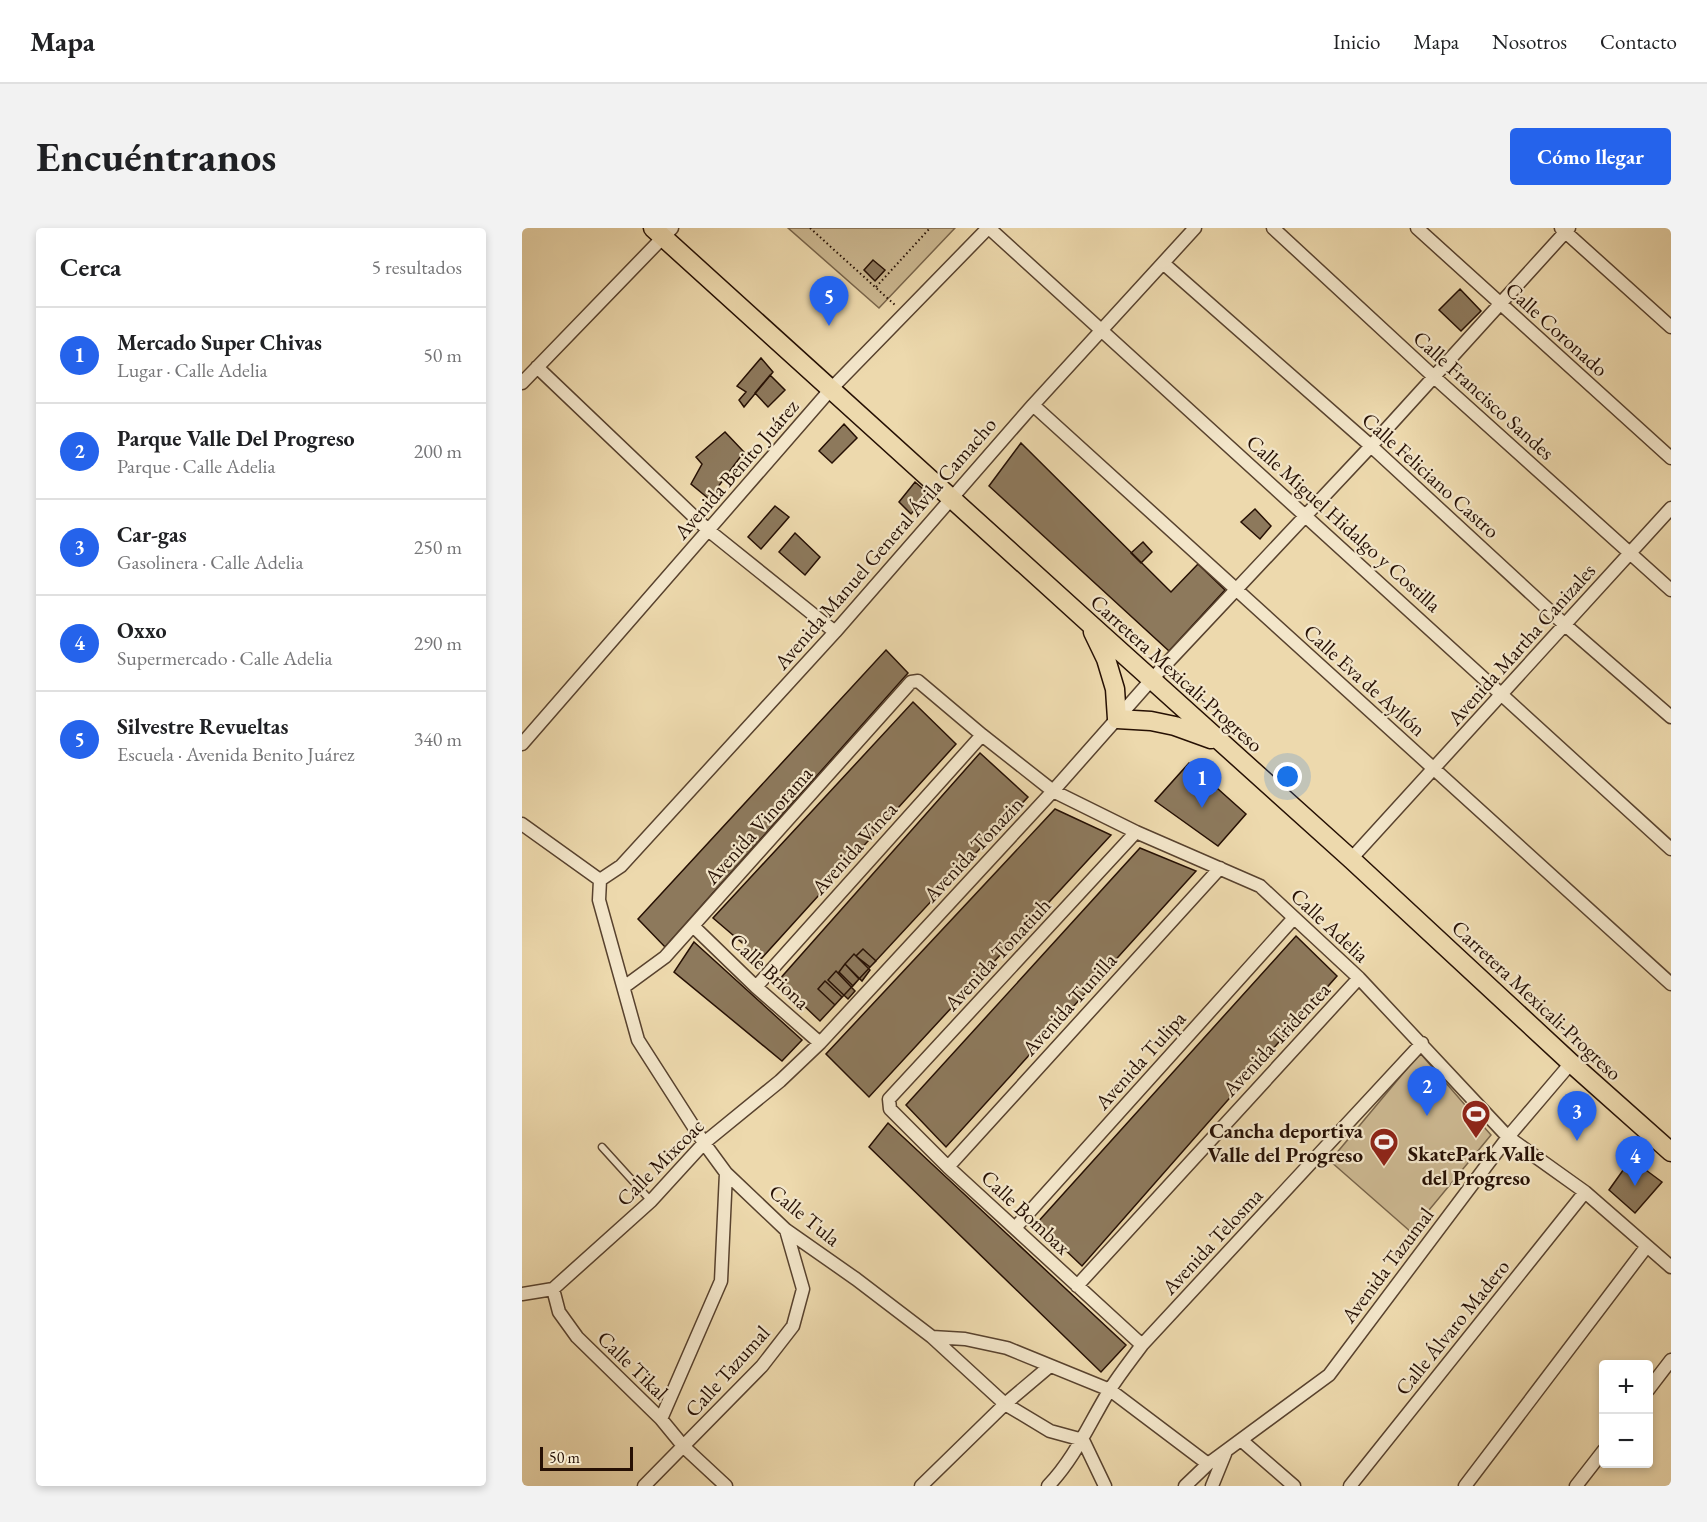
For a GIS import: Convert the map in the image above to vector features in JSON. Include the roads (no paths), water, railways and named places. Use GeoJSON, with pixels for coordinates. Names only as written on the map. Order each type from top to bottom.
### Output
{"type":"FeatureCollection","features":[{"type":"Feature","properties":{"kind":"main road","name":"Carretera Mexicali-Progreso"},"geometry":{"type":"LineString","coordinates":[[663,231],[831,389],[1671,1152]]}},
{"type":"Feature","properties":{"kind":"main road"},"geometry":{"type":"LineString","coordinates":[[1090,624],[1106,659],[1115,689],[1117,719],[1151,721],[1175,726],[1218,742]]}},
{"type":"Feature","properties":{"kind":"street","name":"Avenida Benito Juárez"},"geometry":{"type":"LineString","coordinates":[[522,744],[831,389],[989,228]]}},
{"type":"Feature","properties":{"kind":"street","name":"Calle Miguel Hidalgo y Costilla"},"geometry":{"type":"LineString","coordinates":[[989,228],[1671,849]]}},
{"type":"Feature","properties":{"kind":"street","name":"Avenida Manuel General Ávila Camacho"},"geometry":{"type":"LineString","coordinates":[[600,880],[621,866],[835,632],[1032,405],[1195,228]]}},
{"type":"Feature","properties":{"kind":"street","name":"Calle Francisco Sandes"},"geometry":{"type":"LineString","coordinates":[[1273,228],[1434,377],[1671,590]]}},
{"type":"Feature","properties":{"kind":"street","name":"Calle Coronado"},"geometry":{"type":"LineString","coordinates":[[1417,228],[1671,458]]}},
{"type":"Feature","properties":{"kind":"street","name":"Avenida Tonazin"},"geometry":{"type":"LineString","coordinates":[[820,1044],[1053,791],[1152,679],[1501,304],[1565,229]]}},
{"type":"Feature","properties":{"kind":"street"},"geometry":{"type":"LineString","coordinates":[[1565,229],[1671,327]]}},
{"type":"Feature","properties":{"kind":"street"},"geometry":{"type":"LineString","coordinates":[[522,383],[663,231]]}},
{"type":"Feature","properties":{"kind":"street","name":"Calle Feliciano Castro"},"geometry":{"type":"LineString","coordinates":[[1163,263],[1371,446],[1564,624],[1671,717]]}},
{"type":"Feature","properties":{"kind":"street"},"geometry":{"type":"LineString","coordinates":[[537,368],[708,530],[835,632]]}},
{"type":"Feature","properties":{"kind":"street","name":"Calle Eva de Ayllón"},"geometry":{"type":"LineString","coordinates":[[1032,405],[1671,984]]}},
{"type":"Feature","properties":{"kind":"street","name":"Avenida Martha Canizales"},"geometry":{"type":"LineString","coordinates":[[1351,859],[1671,508]]}},
{"type":"Feature","properties":{"kind":"street","name":"Calle Adelia"},"geometry":{"type":"LineString","coordinates":[[914,681],[918,681],[1053,791],[1136,832],[1260,886],[1359,978],[1508,1137],[1585,1192],[1671,1267]]}},
{"type":"Feature","properties":{"kind":"street","name":"Avenida Vinorama"},"geometry":{"type":"LineString","coordinates":[[624,987],[665,957],[914,681]]}},
{"type":"Feature","properties":{"kind":"street","name":"Avenida Vinca"},"geometry":{"type":"LineString","coordinates":[[756,987],[982,735]]}},
{"type":"Feature","properties":{"kind":"street"},"geometry":{"type":"LineString","coordinates":[[522,824],[600,880]]}},
{"type":"Feature","properties":{"kind":"street","name":"Avenida Tonatiuh"},"geometry":{"type":"LineString","coordinates":[[888,1103],[889,1098],[1136,832]]}},
{"type":"Feature","properties":{"kind":"street","name":"Avenida Tunilla"},"geometry":{"type":"LineString","coordinates":[[948,1167],[1220,867]]}},
{"type":"Feature","properties":{"kind":"street","name":"Calle Tula"},"geometry":{"type":"LineString","coordinates":[[600,880],[599,900],[638,1040],[726,1173],[786,1230],[856,1279],[932,1337],[1005,1404],[1050,1431],[1083,1440]]}},
{"type":"Feature","properties":{"kind":"street","name":"Avenida Tulipa"},"geometry":{"type":"LineString","coordinates":[[1015,1228],[1293,919]]}},
{"type":"Feature","properties":{"kind":"street","name":"Calle Briona"},"geometry":{"type":"LineString","coordinates":[[693,927],[820,1044]]}},
{"type":"Feature","properties":{"kind":"street","name":"Avenida Tridentea"},"geometry":{"type":"LineString","coordinates":[[1077,1286],[1359,978]]}},
{"type":"Feature","properties":{"kind":"street","name":"Avenida Telosma"},"geometry":{"type":"LineString","coordinates":[[1048,1486],[1083,1440],[1110,1390],[1142,1345],[1422,1043]]}},
{"type":"Feature","properties":{"kind":"street","name":"Calle Mixcoac"},"geometry":{"type":"LineString","coordinates":[[553,1289],[651,1201],[704,1143],[780,1081],[820,1044]]}},
{"type":"Feature","properties":{"kind":"street","name":"Avenida Tazumal"},"geometry":{"type":"LineString","coordinates":[[1185,1486],[1208,1464],[1329,1375],[1508,1137],[1571,1063]]}},
{"type":"Feature","properties":{"kind":"street","name":"Calle Bombax"},"geometry":{"type":"LineString","coordinates":[[888,1103],[890,1109],[948,1167],[1142,1345]]}},
{"type":"Feature","properties":{"kind":"street"},"geometry":{"type":"LineString","coordinates":[[661,1419],[721,1281],[726,1173]]}},
{"type":"Feature","properties":{"kind":"street","name":"Calle Álvaro Madero"},"geometry":{"type":"LineString","coordinates":[[1350,1486],[1585,1192]]}},
{"type":"Feature","properties":{"kind":"street","name":"Calle Tazumal"},"geometry":{"type":"LineString","coordinates":[[645,1486],[762,1366],[793,1326],[803,1289],[786,1230]]}},
{"type":"Feature","properties":{"kind":"street"},"geometry":{"type":"LineString","coordinates":[[1465,1486],[1647,1246]]}},
{"type":"Feature","properties":{"kind":"street"},"geometry":{"type":"LineString","coordinates":[[522,1294],[553,1289]]}},
{"type":"Feature","properties":{"kind":"street","name":"Calle Tikal"},"geometry":{"type":"LineString","coordinates":[[553,1289],[559,1312],[577,1337],[661,1419],[684,1447],[726,1486]]}},
{"type":"Feature","properties":{"kind":"street"},"geometry":{"type":"LineString","coordinates":[[932,1337],[965,1339],[1007,1348],[1110,1390],[1208,1464]]}},
{"type":"Feature","properties":{"kind":"street"},"geometry":{"type":"LineString","coordinates":[[1653,1383],[1671,1360]]}},
{"type":"Feature","properties":{"kind":"street"},"geometry":{"type":"LineString","coordinates":[[921,1486],[1005,1404],[1050,1366]]}},
{"type":"Feature","properties":{"kind":"street"},"geometry":{"type":"LineString","coordinates":[[1083,1440],[1105,1486]]}},
{"type":"Feature","properties":{"kind":"street"},"geometry":{"type":"LineString","coordinates":[[1241,1440],[1294,1486]]}},
{"type":"Feature","properties":{"kind":"street"},"geometry":{"type":"LineString","coordinates":[[1212,1486],[1227,1450]]}},
{"type":"Feature","properties":{"kind":"street"},"geometry":{"type":"LineString","coordinates":[[1576,1486],[1599,1456]]}},
{"type":"Feature","properties":{"kind":"lane"},"geometry":{"type":"LineString","coordinates":[[602,1147],[651,1201]]}},
{"type":"Feature","properties":{"kind":"place","name":"Silvestre Revueltas"},"geometry":{"type":"Point","coordinates":[829,326]}},
{"type":"Feature","properties":{"kind":"place","name":"Mercado Super Chivas"},"geometry":{"type":"Point","coordinates":[1202,808]}},
{"type":"Feature","properties":{"kind":"place","name":"Parque Valle Del Progreso"},"geometry":{"type":"Point","coordinates":[1427,1116]}},
{"type":"Feature","properties":{"kind":"place","name":"SkatePark Valle del Progreso"},"geometry":{"type":"Point","coordinates":[1476,1140]}},
{"type":"Feature","properties":{"kind":"place","name":"Car-gas"},"geometry":{"type":"Point","coordinates":[1577,1141]}},
{"type":"Feature","properties":{"kind":"place","name":"Cancha deportiva Valle del Progreso"},"geometry":{"type":"Point","coordinates":[1384,1168]}},
{"type":"Feature","properties":{"kind":"place","name":"Oxxo"},"geometry":{"type":"Point","coordinates":[1635,1186]}}]}
